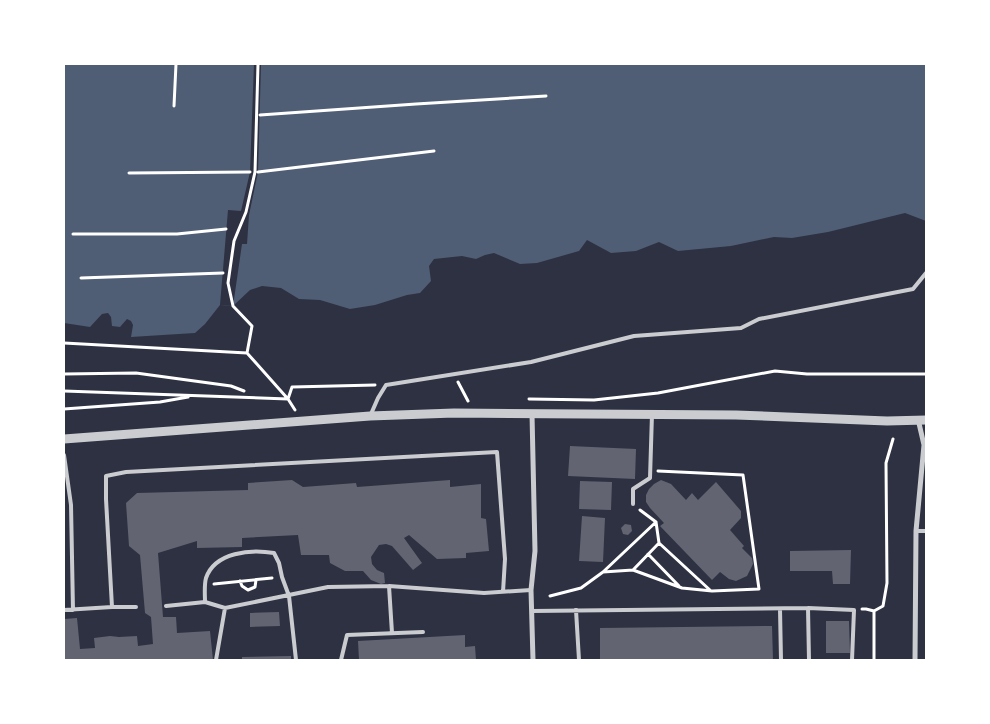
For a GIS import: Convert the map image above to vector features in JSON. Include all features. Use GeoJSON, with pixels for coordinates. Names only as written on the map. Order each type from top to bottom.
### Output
{"type":"FeatureCollection","features":[{"type":"Feature","properties":{"kind":"street"},"geometry":{"type":"LineString","coordinates":[[64,439],[370,416],[454,413],[736,415],[886,421],[922,420],[924,445],[916,530],[915,660]]}},
{"type":"Feature","properties":{"kind":"street"},"geometry":{"type":"LineString","coordinates":[[532,414],[535,551],[531,590],[533,660]]}},
{"type":"Feature","properties":{"kind":"lane"},"geometry":{"type":"LineString","coordinates":[[370,416],[386,385],[531,362],[634,336],[741,328],[759,319],[913,289],[926,273]]}},
{"type":"Feature","properties":{"kind":"lane"},"geometry":{"type":"LineString","coordinates":[[633,504],[633,489],[650,478],[652,414]]}},
{"type":"Feature","properties":{"kind":"lane"},"geometry":{"type":"LineString","coordinates":[[112,607],[106,476],[126,472],[479,452],[497,452],[505,559],[503,592]]}},
{"type":"Feature","properties":{"kind":"lane"},"geometry":{"type":"LineString","coordinates":[[64,455],[71,505],[73,610]]}},
{"type":"Feature","properties":{"kind":"lane"},"geometry":{"type":"LineString","coordinates":[[64,505],[71,505]]}},
{"type":"Feature","properties":{"kind":"lane"},"geometry":{"type":"LineString","coordinates":[[916,530],[926,531]]}},
{"type":"Feature","properties":{"kind":"lane"},"geometry":{"type":"LineString","coordinates":[[205,602],[206,580],[212,566],[224,558],[242,553],[264,551],[274,553],[280,564],[282,577],[289,596],[296,660]]}},
{"type":"Feature","properties":{"kind":"lane"},"geometry":{"type":"LineString","coordinates":[[166,606],[205,602],[225,608],[328,587],[388,586],[484,594],[531,590]]}},
{"type":"Feature","properties":{"kind":"lane"},"geometry":{"type":"LineString","coordinates":[[388,586],[392,633]]}},
{"type":"Feature","properties":{"kind":"lane"},"geometry":{"type":"LineString","coordinates":[[64,610],[136,607]]}},
{"type":"Feature","properties":{"kind":"lane"},"geometry":{"type":"LineString","coordinates":[[216,660],[225,608]]}},
{"type":"Feature","properties":{"kind":"lane"},"geometry":{"type":"LineString","coordinates":[[532,611],[808,608],[854,610],[852,660]]}},
{"type":"Feature","properties":{"kind":"lane"},"geometry":{"type":"LineString","coordinates":[[808,608],[809,660]]}},
{"type":"Feature","properties":{"kind":"lane"},"geometry":{"type":"LineString","coordinates":[[780,609],[781,660]]}},
{"type":"Feature","properties":{"kind":"lane"},"geometry":{"type":"LineString","coordinates":[[576,610],[578,660]]}},
{"type":"Feature","properties":{"kind":"lane"},"geometry":{"type":"LineString","coordinates":[[341,660],[347,635],[423,632]]}},
{"type":"Feature","properties":{"kind":"path"},"geometry":{"type":"LineString","coordinates":[[174,106],[176,64]]}},
{"type":"Feature","properties":{"kind":"path"},"geometry":{"type":"LineString","coordinates":[[247,353],[252,326],[233,306],[228,283],[234,241],[246,212],[255,172],[258,64]]}},
{"type":"Feature","properties":{"kind":"path"},"geometry":{"type":"LineString","coordinates":[[260,115],[546,96]]}},
{"type":"Feature","properties":{"kind":"path"},"geometry":{"type":"LineString","coordinates":[[258,172],[434,151]]}},
{"type":"Feature","properties":{"kind":"path"},"geometry":{"type":"LineString","coordinates":[[129,173],[250,172]]}},
{"type":"Feature","properties":{"kind":"path"},"geometry":{"type":"LineString","coordinates":[[72,234],[177,234],[226,229]]}},
{"type":"Feature","properties":{"kind":"path"},"geometry":{"type":"LineString","coordinates":[[80,278],[224,273]]}},
{"type":"Feature","properties":{"kind":"path"},"geometry":{"type":"LineString","coordinates":[[64,343],[247,353],[288,399],[298,415],[297,422]]}},
{"type":"Feature","properties":{"kind":"path"},"geometry":{"type":"LineString","coordinates":[[526,399],[594,400],[658,393],[775,371],[807,374],[926,374]]}},
{"type":"Feature","properties":{"kind":"path"},"geometry":{"type":"LineString","coordinates":[[64,374],[136,373],[231,386],[244,391]]}},
{"type":"Feature","properties":{"kind":"path"},"geometry":{"type":"LineString","coordinates":[[453,374],[468,401]]}},
{"type":"Feature","properties":{"kind":"path"},"geometry":{"type":"LineString","coordinates":[[288,399],[292,387],[386,385]]}},
{"type":"Feature","properties":{"kind":"path"},"geometry":{"type":"LineString","coordinates":[[64,391],[288,399]]}},
{"type":"Feature","properties":{"kind":"path"},"geometry":{"type":"LineString","coordinates":[[64,409],[160,402],[196,396]]}},
{"type":"Feature","properties":{"kind":"path"},"geometry":{"type":"LineString","coordinates":[[874,660],[874,611],[883,606],[887,584],[886,463],[893,439]]}},
{"type":"Feature","properties":{"kind":"path"},"geometry":{"type":"LineString","coordinates":[[603,572],[633,570],[682,588],[712,591],[759,589],[743,475],[650,471]]}},
{"type":"Feature","properties":{"kind":"path"},"geometry":{"type":"LineString","coordinates":[[633,504],[656,522],[659,543],[712,591]]}},
{"type":"Feature","properties":{"kind":"path"},"geometry":{"type":"LineString","coordinates":[[550,596],[581,588],[603,572],[656,522]]}},
{"type":"Feature","properties":{"kind":"path"},"geometry":{"type":"LineString","coordinates":[[633,570],[659,543]]}},
{"type":"Feature","properties":{"kind":"path"},"geometry":{"type":"LineString","coordinates":[[648,554],[682,588]]}},
{"type":"Feature","properties":{"kind":"path"},"geometry":{"type":"LineString","coordinates":[[206,584],[282,577]]}},
{"type":"Feature","properties":{"kind":"path"},"geometry":{"type":"LineString","coordinates":[[240,581],[242,586],[248,590],[255,587],[256,580]]}},
{"type":"Feature","properties":{"kind":"water"},"geometry":{"type":"Polygon","coordinates":[[[64,64],[926,64],[926,221],[905,213],[828,232],[792,238],[774,237],[731,246],[678,251],[659,242],[636,251],[611,253],[587,240],[579,251],[537,263],[520,264],[494,253],[476,259],[462,256],[434,259],[429,266],[431,281],[420,293],[375,305],[350,309],[320,300],[299,299],[281,288],[262,286],[250,290],[233,306],[220,305],[195,333],[131,337],[133,325],[131,321],[127,319],[120,327],[112,326],[111,317],[108,313],[102,314],[90,327],[64,323],[64,64]]]}},
{"type":"Feature","properties":{"kind":"pier"},"geometry":{"type":"Polygon","coordinates":[[[254,64],[261,64],[258,172],[249,215],[247,244],[242,244],[233,306],[220,305],[228,210],[241,211],[250,172],[254,64]]]}},
{"type":"Feature","properties":{"kind":"building"},"geometry":{"type":"Polygon","coordinates":[[[570,446],[636,449],[635,479],[568,476],[570,446]]]}},
{"type":"Feature","properties":{"kind":"building"},"geometry":{"type":"Polygon","coordinates":[[[292,480],[303,487],[356,483],[357,487],[450,480],[450,487],[481,484],[481,518],[486,519],[489,551],[466,553],[466,558],[437,559],[409,535],[404,538],[422,563],[413,570],[392,546],[386,544],[379,545],[371,557],[372,564],[377,570],[384,573],[385,583],[381,584],[371,580],[363,571],[345,571],[330,563],[329,555],[301,555],[298,535],[242,538],[242,547],[197,548],[197,541],[158,553],[163,617],[176,617],[177,633],[210,631],[213,660],[64,660],[64,619],[77,618],[80,649],[95,648],[94,638],[110,636],[137,636],[138,646],[153,644],[151,617],[145,613],[140,555],[129,546],[126,503],[137,493],[248,490],[248,483],[292,480]]]}},
{"type":"Feature","properties":{"kind":"building"},"geometry":{"type":"Polygon","coordinates":[[[661,480],[671,484],[686,500],[692,493],[698,500],[716,482],[741,511],[741,518],[730,530],[744,546],[742,548],[752,558],[753,564],[747,576],[736,581],[729,579],[720,572],[712,580],[660,526],[664,523],[646,502],[646,495],[654,484],[661,480]]]}},
{"type":"Feature","properties":{"kind":"building"},"geometry":{"type":"Polygon","coordinates":[[[580,481],[612,482],[611,510],[579,509],[580,481]]]}},
{"type":"Feature","properties":{"kind":"building"},"geometry":{"type":"Polygon","coordinates":[[[582,516],[605,518],[603,562],[579,561],[582,516]]]}},
{"type":"Feature","properties":{"kind":"building"},"geometry":{"type":"Polygon","coordinates":[[[625,524],[631,525],[632,531],[628,535],[623,534],[621,528],[625,524]]]}},
{"type":"Feature","properties":{"kind":"building"},"geometry":{"type":"Polygon","coordinates":[[[851,550],[850,584],[833,584],[832,571],[790,571],[790,551],[851,550]]]}},
{"type":"Feature","properties":{"kind":"building"},"geometry":{"type":"Polygon","coordinates":[[[279,612],[280,626],[250,627],[250,613],[279,612]]]}},
{"type":"Feature","properties":{"kind":"building"},"geometry":{"type":"Polygon","coordinates":[[[826,621],[849,621],[850,653],[826,653],[826,621]]]}},
{"type":"Feature","properties":{"kind":"building"},"geometry":{"type":"Polygon","coordinates":[[[772,626],[773,660],[600,660],[600,628],[772,626]]]}},
{"type":"Feature","properties":{"kind":"building"},"geometry":{"type":"Polygon","coordinates":[[[465,635],[465,647],[475,646],[476,660],[359,660],[358,641],[465,635]]]}},
{"type":"Feature","properties":{"kind":"building"},"geometry":{"type":"Polygon","coordinates":[[[291,656],[291,660],[242,660],[242,657],[291,656]]]}}]}
